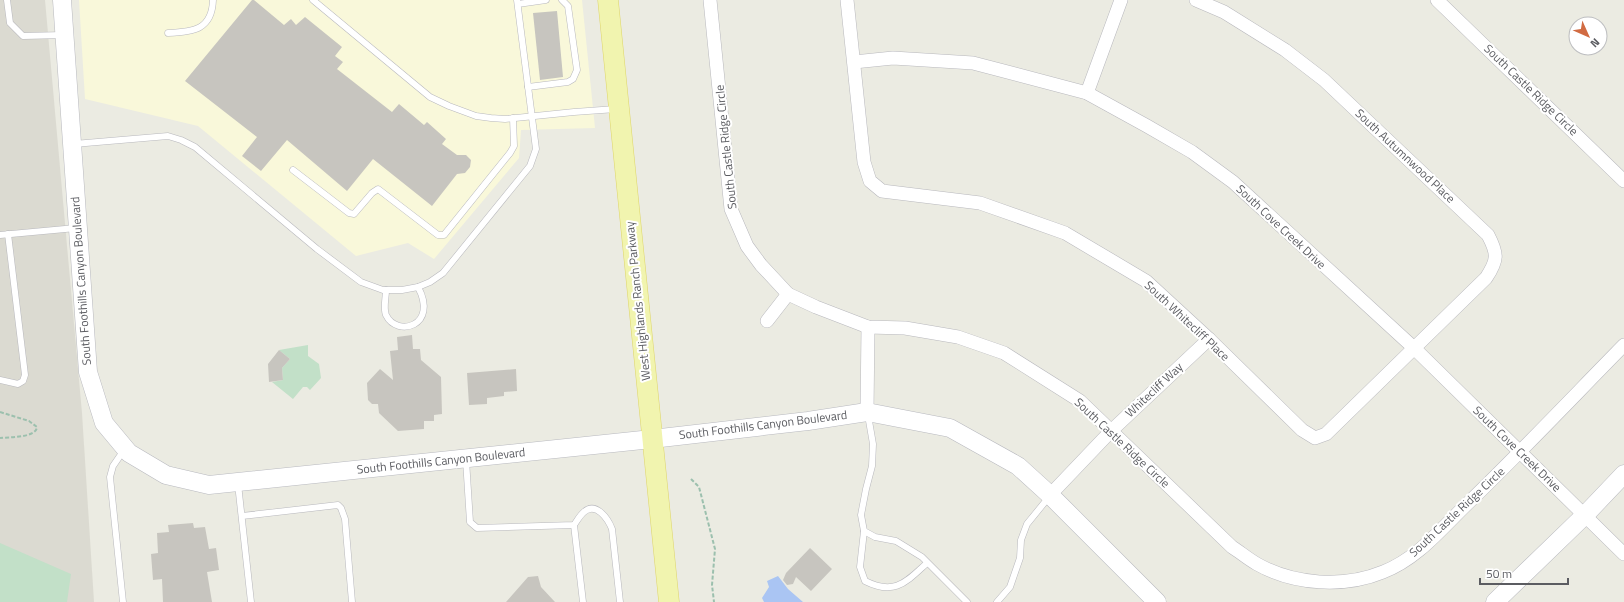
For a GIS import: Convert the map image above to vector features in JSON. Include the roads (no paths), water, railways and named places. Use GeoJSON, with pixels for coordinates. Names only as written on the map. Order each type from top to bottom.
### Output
{"type":"FeatureCollection","features":[{"type":"Feature","properties":{"kind":"main road","name":"West Highlands Ranch Parkway"},"geometry":{"type":"LineString","coordinates":[[608,0],[669,602]]}},
{"type":"Feature","properties":{"kind":"street","name":"South Foothills Canyon Boulevard"},"geometry":{"type":"LineString","coordinates":[[62,0],[88,372],[104,423],[129,453],[166,475],[209,485],[652,439],[808,421],[868,412],[950,428],[1018,466],[1050,495],[1156,602]]}},
{"type":"Feature","properties":{"kind":"street","name":"South Castle Ridge Circle"},"geometry":{"type":"LineString","coordinates":[[710,0],[731,209],[747,246],[761,265],[788,294],[816,307],[868,326],[905,328],[958,337],[1004,353],[1080,401],[1232,547],[1258,564],[1284,575],[1314,583],[1348,581],[1383,572],[1415,554],[1521,452],[1624,344]]}},
{"type":"Feature","properties":{"kind":"street"},"geometry":{"type":"LineString","coordinates":[[847,0],[854,62]]}},
{"type":"Feature","properties":{"kind":"street"},"geometry":{"type":"LineString","coordinates":[[1087,93],[1120,0]]}},
{"type":"Feature","properties":{"kind":"street","name":"South Autumnwood Place"},"geometry":{"type":"LineString","coordinates":[[1196,0],[1224,12],[1285,50],[1324,80],[1488,235],[1496,250],[1495,265],[1486,278],[1414,348]]}},
{"type":"Feature","properties":{"kind":"street","name":"South Castle Ridge Circle"},"geometry":{"type":"LineString","coordinates":[[1437,0],[1624,181]]}},
{"type":"Feature","properties":{"kind":"street","name":"South Cove Creek Drive"},"geometry":{"type":"LineString","coordinates":[[854,62],[893,58],[973,63],[1087,93],[1192,152],[1233,182],[1414,348],[1624,554]]}},
{"type":"Feature","properties":{"kind":"street","name":"South Whitecliff Place"},"geometry":{"type":"LineString","coordinates":[[854,62],[864,162],[870,181],[882,191],[980,203],[1065,233],[1146,281],[1209,338],[1302,430],[1315,438],[1326,434],[1414,348]]}},
{"type":"Feature","properties":{"kind":"street"},"geometry":{"type":"LineString","coordinates":[[767,321],[788,294]]}},
{"type":"Feature","properties":{"kind":"street"},"geometry":{"type":"LineString","coordinates":[[868,326],[868,412]]}},
{"type":"Feature","properties":{"kind":"street","name":"Whitecliff Way"},"geometry":{"type":"LineString","coordinates":[[1050,495],[1111,431],[1209,338]]}},
{"type":"Feature","properties":{"kind":"street"},"geometry":{"type":"LineString","coordinates":[[1495,602],[1585,515],[1624,474]]}},
{"type":"Feature","properties":{"kind":"lane"},"geometry":{"type":"LineString","coordinates":[[7,0],[10,22],[23,36],[64,35]]}},
{"type":"Feature","properties":{"kind":"lane"},"geometry":{"type":"LineString","coordinates":[[168,33],[190,32],[206,23],[212,12],[213,0]]}},
{"type":"Feature","properties":{"kind":"lane"},"geometry":{"type":"LineString","coordinates":[[313,0],[430,97],[476,116],[513,118],[619,109]]}},
{"type":"Feature","properties":{"kind":"lane"},"geometry":{"type":"LineString","coordinates":[[72,144],[152,136],[168,136],[181,140],[195,147],[355,279],[386,290],[418,287],[430,282],[443,273],[530,166],[536,149],[517,2],[546,0]]}},
{"type":"Feature","properties":{"kind":"lane"},"geometry":{"type":"LineString","coordinates":[[528,87],[568,82],[575,75],[577,70],[568,6],[562,0]]}},
{"type":"Feature","properties":{"kind":"lane"},"geometry":{"type":"LineString","coordinates":[[293,170],[349,213],[354,214],[372,193],[378,189],[438,235],[444,235],[510,153],[514,146],[513,118]]}},
{"type":"Feature","properties":{"kind":"lane"},"geometry":{"type":"LineString","coordinates":[[0,235],[78,228]]}},
{"type":"Feature","properties":{"kind":"lane"},"geometry":{"type":"LineString","coordinates":[[0,380],[18,384],[23,381],[25,375],[8,234]]}},
{"type":"Feature","properties":{"kind":"lane"},"geometry":{"type":"LineString","coordinates":[[386,290],[385,305],[387,316],[395,324],[404,327],[414,325],[424,312],[424,301],[418,287]]}},
{"type":"Feature","properties":{"kind":"lane"},"geometry":{"type":"LineString","coordinates":[[868,412],[873,444],[872,466],[861,515],[864,531],[860,567],[865,582],[875,586],[895,588],[910,579],[927,563]]}},
{"type":"Feature","properties":{"kind":"lane"},"geometry":{"type":"LineString","coordinates":[[123,602],[110,477],[113,466],[125,448]]}},
{"type":"Feature","properties":{"kind":"lane"},"geometry":{"type":"LineString","coordinates":[[466,458],[470,522],[477,528],[574,525]]}},
{"type":"Feature","properties":{"kind":"lane"},"geometry":{"type":"LineString","coordinates":[[238,482],[251,602]]}},
{"type":"Feature","properties":{"kind":"lane"},"geometry":{"type":"LineString","coordinates":[[997,602],[1010,587],[1020,558],[1021,540],[1027,524],[1050,495]]}},
{"type":"Feature","properties":{"kind":"lane"},"geometry":{"type":"LineString","coordinates":[[242,516],[338,506],[341,508],[345,519],[352,602]]}},
{"type":"Feature","properties":{"kind":"lane"},"geometry":{"type":"LineString","coordinates":[[583,602],[574,525],[584,511],[590,508],[598,510],[608,520],[612,529],[620,602]]}},
{"type":"Feature","properties":{"kind":"lane"},"geometry":{"type":"LineString","coordinates":[[864,531],[875,537],[896,541],[922,557],[967,602]]}},
{"type":"Feature","properties":{"kind":"water"},"geometry":{"type":"Polygon","coordinates":[[[778,576],[788,589],[803,602],[764,602],[762,598],[769,587],[767,581],[778,576]]]}}]}
